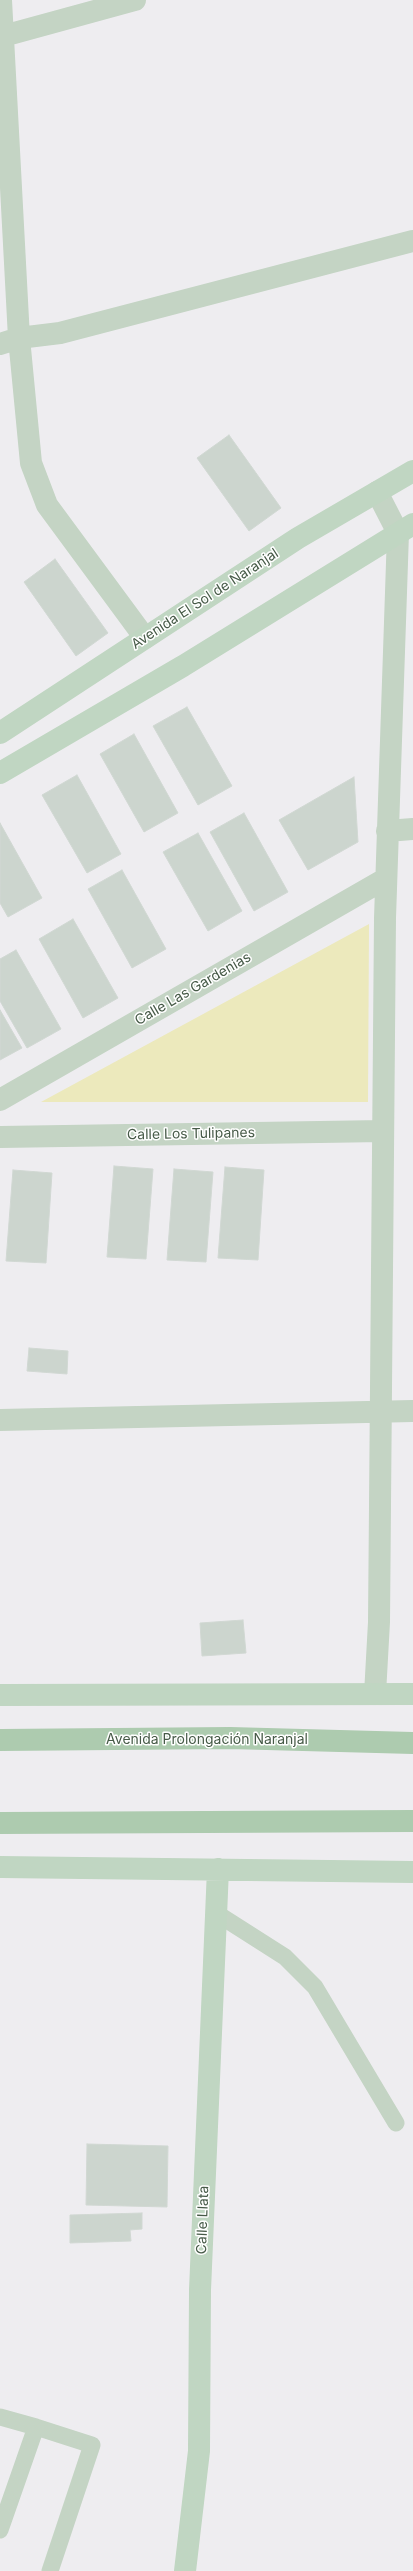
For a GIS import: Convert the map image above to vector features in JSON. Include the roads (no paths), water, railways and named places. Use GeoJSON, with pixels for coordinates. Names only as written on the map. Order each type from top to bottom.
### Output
{"type":"FeatureCollection","features":[{"type":"Feature","properties":{"kind":"main road","name":"Avenida Prolongación Naranjal"},"geometry":{"type":"LineString","coordinates":[[0,1740],[230,1738],[413,1743]]}},
{"type":"Feature","properties":{"kind":"main road"},"geometry":{"type":"LineString","coordinates":[[0,1823],[413,1821]]}},
{"type":"Feature","properties":{"kind":"street"},"geometry":{"type":"LineString","coordinates":[[1,0],[10,341],[31,463],[47,505],[145,638]]}},
{"type":"Feature","properties":{"kind":"street"},"geometry":{"type":"LineString","coordinates":[[2,36],[135,0]]}},
{"type":"Feature","properties":{"kind":"street"},"geometry":{"type":"LineString","coordinates":[[10,341],[60,333],[413,240]]}},
{"type":"Feature","properties":{"kind":"street","name":"Avenida El Sol de Naranjal"},"geometry":{"type":"LineString","coordinates":[[0,733],[298,538],[413,471]]}},
{"type":"Feature","properties":{"kind":"street"},"geometry":{"type":"LineString","coordinates":[[375,1694],[379,1622],[385,879],[406,528],[377,492]]}},
{"type":"Feature","properties":{"kind":"street"},"geometry":{"type":"LineString","coordinates":[[0,773],[183,666],[406,528]]}},
{"type":"Feature","properties":{"kind":"street"},"geometry":{"type":"LineString","coordinates":[[387,831],[413,829]]}},
{"type":"Feature","properties":{"kind":"street","name":"Calle Las Gardenias"},"geometry":{"type":"LineString","coordinates":[[0,1100],[385,879]]}},
{"type":"Feature","properties":{"kind":"street","name":"Calle Los Tulipanes"},"geometry":{"type":"LineString","coordinates":[[0,1137],[383,1131]]}},
{"type":"Feature","properties":{"kind":"street"},"geometry":{"type":"LineString","coordinates":[[0,1420],[413,1411]]}},
{"type":"Feature","properties":{"kind":"street"},"geometry":{"type":"LineString","coordinates":[[0,1695],[413,1694]]}},
{"type":"Feature","properties":{"kind":"street"},"geometry":{"type":"LineString","coordinates":[[0,1867],[413,1872]]}},
{"type":"Feature","properties":{"kind":"street","name":"Calle Llata"},"geometry":{"type":"LineString","coordinates":[[185,2571],[199,2451],[200,2290],[218,1869]]}},
{"type":"Feature","properties":{"kind":"lane"},"geometry":{"type":"LineString","coordinates":[[216,1914],[285,1957],[301,1971],[315,1987],[396,2123]]}},
{"type":"Feature","properties":{"kind":"lane"},"geometry":{"type":"LineString","coordinates":[[0,2417],[92,2445],[50,2571]]}},
{"type":"Feature","properties":{"kind":"lane"},"geometry":{"type":"LineString","coordinates":[[0,2530],[36,2427]]}}]}
